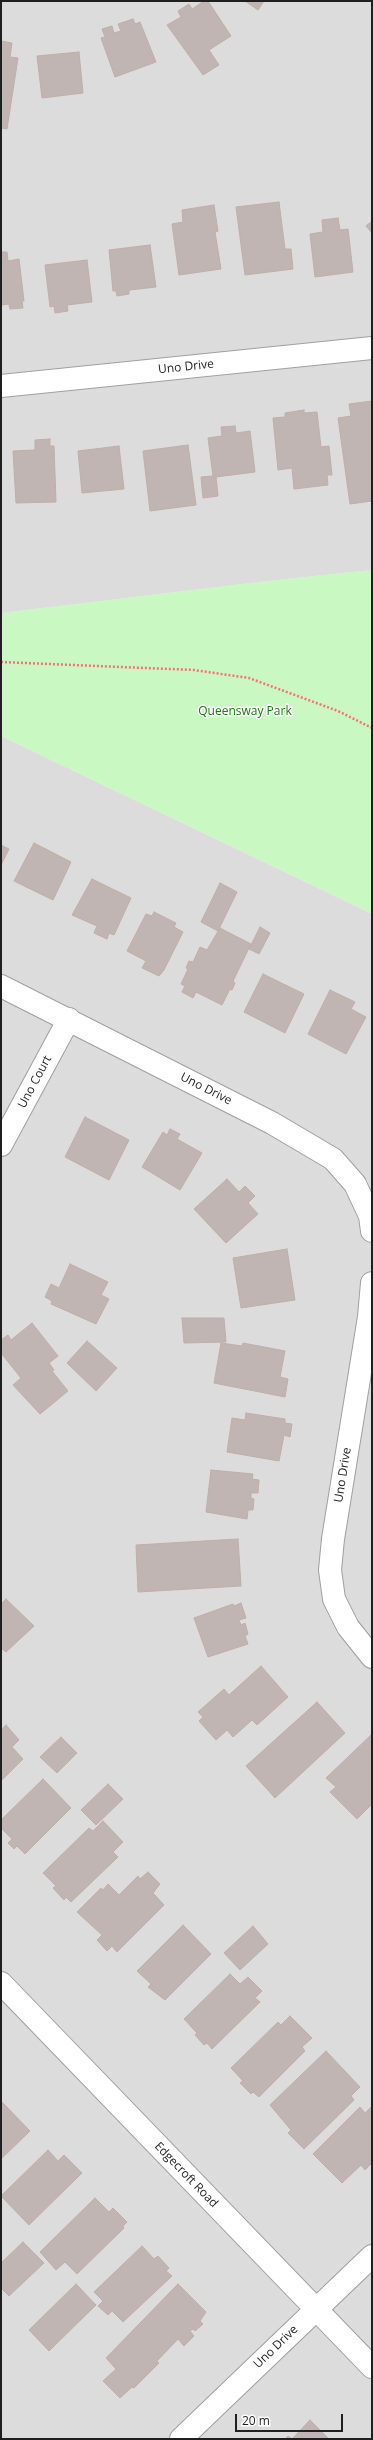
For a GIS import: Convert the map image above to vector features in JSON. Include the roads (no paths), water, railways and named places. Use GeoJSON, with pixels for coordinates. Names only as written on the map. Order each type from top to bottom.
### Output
{"type":"FeatureCollection","features":[{"type":"Feature","properties":{"kind":"street","name":"Uno Drive"},"geometry":{"type":"LineString","coordinates":[[1,386],[372,348]]}},
{"type":"Feature","properties":{"kind":"street","name":"Uno Drive"},"geometry":{"type":"LineString","coordinates":[[1,986],[69,1019],[299,1138],[333,1159],[355,1184],[370,1216],[372,1231]]}},
{"type":"Feature","properties":{"kind":"street","name":"Uno Court"},"geometry":{"type":"LineString","coordinates":[[1,1145],[69,1019]]}},
{"type":"Feature","properties":{"kind":"street","name":"Uno Drive"},"geometry":{"type":"LineString","coordinates":[[372,1283],[370,1317],[333,1539],[330,1570],[334,1599],[348,1627],[372,1657]]}},
{"type":"Feature","properties":{"kind":"street","name":"Edgecroft Road"},"geometry":{"type":"LineString","coordinates":[[1,1983],[372,2367]]}},
{"type":"Feature","properties":{"kind":"street","name":"Uno Drive"},"geometry":{"type":"LineString","coordinates":[[181,2439],[372,2256]]}},
{"type":"Feature","properties":{"kind":"park label","name":"Queensway Park"},"geometry":{"type":"Point","coordinates":[245,712]}}]}
